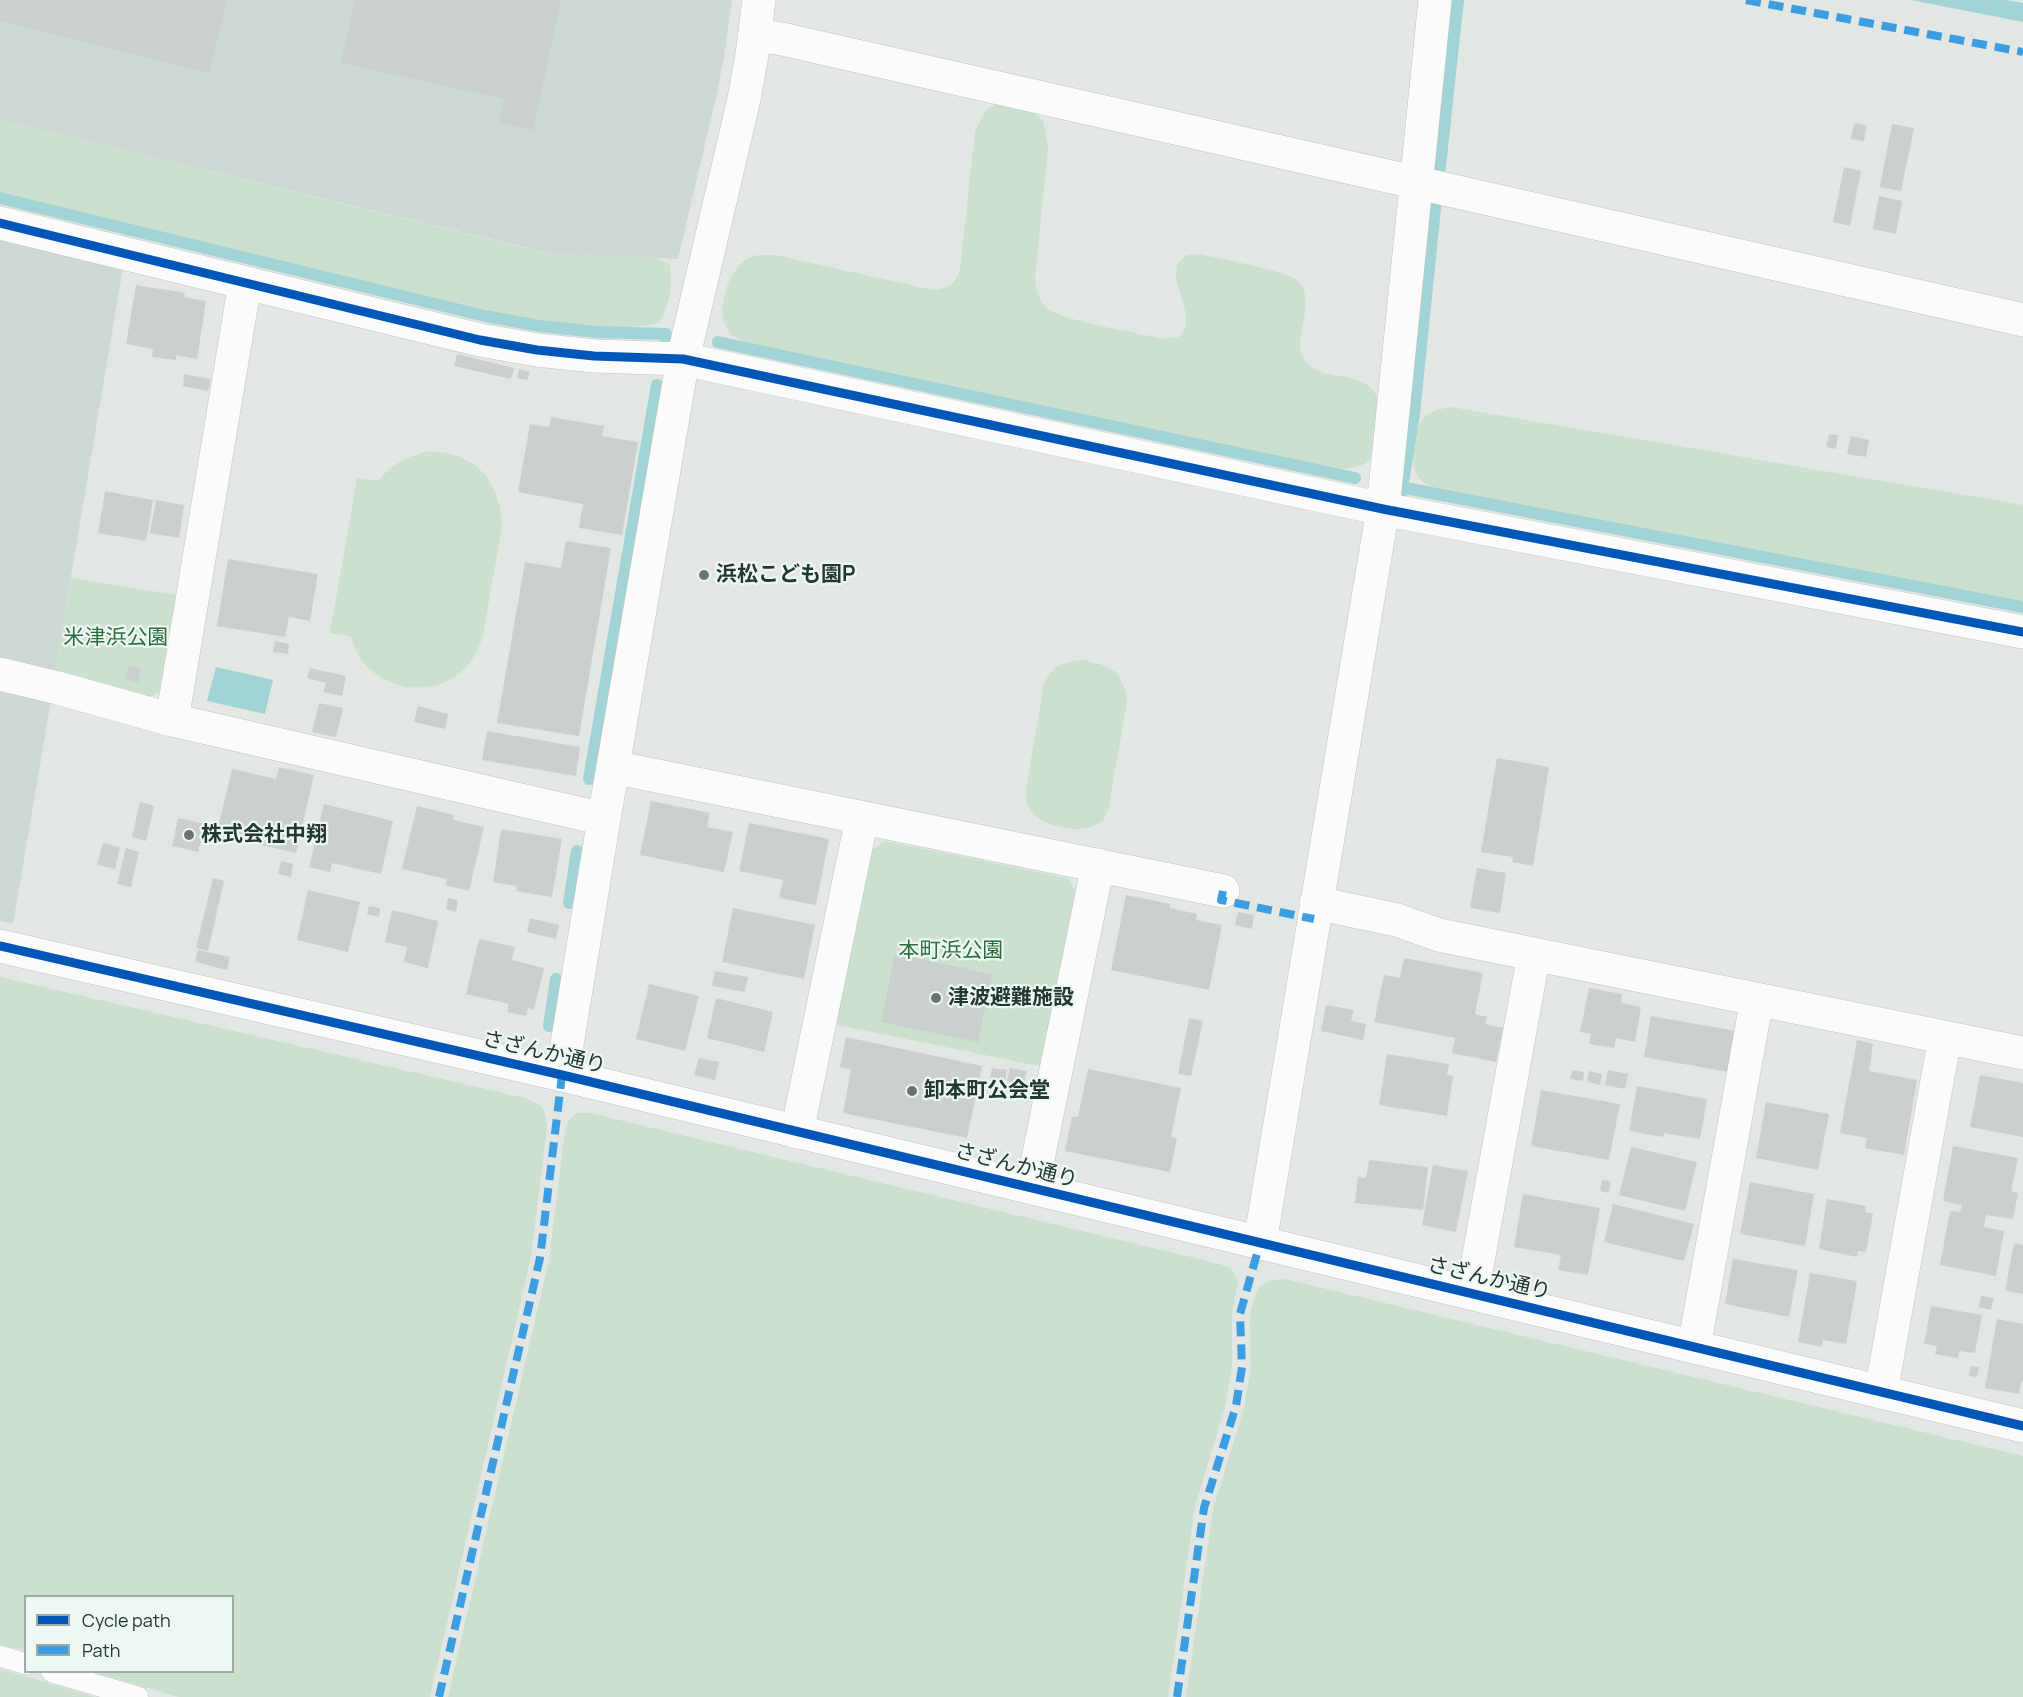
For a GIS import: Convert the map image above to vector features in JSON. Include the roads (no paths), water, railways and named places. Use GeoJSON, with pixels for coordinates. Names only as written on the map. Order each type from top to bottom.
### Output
{"type":"FeatureCollection","features":[{"type":"Feature","properties":{"kind":"street"},"geometry":{"type":"LineString","coordinates":[[562,1075],[683,359],[744,99],[759,0]]}},
{"type":"Feature","properties":{"kind":"street"},"geometry":{"type":"LineString","coordinates":[[1260,1243],[1383,509],[1435,0]]}},
{"type":"Feature","properties":{"kind":"street"},"geometry":{"type":"LineString","coordinates":[[755,35],[782,39],[2023,320]]}},
{"type":"Feature","properties":{"kind":"street"},"geometry":{"type":"LineString","coordinates":[[0,223],[480,339],[537,350],[594,356],[683,359],[1383,509],[2023,632]]}},
{"type":"Feature","properties":{"kind":"street"},"geometry":{"type":"LineString","coordinates":[[172,720],[245,283]]}},
{"type":"Feature","properties":{"kind":"street"},"geometry":{"type":"LineString","coordinates":[[0,674],[58,687],[172,720],[604,819]]}},
{"type":"Feature","properties":{"kind":"street"},"geometry":{"type":"LineString","coordinates":[[613,767],[1223,891]]}},
{"type":"Feature","properties":{"kind":"street"},"geometry":{"type":"LineString","coordinates":[[797,1132],[862,818]]}},
{"type":"Feature","properties":{"kind":"street"},"geometry":{"type":"LineString","coordinates":[[1032,1188],[1098,865]]}},
{"type":"Feature","properties":{"kind":"street"},"geometry":{"type":"LineString","coordinates":[[1316,903],[1397,920],[1439,935],[2023,1053]]}},
{"type":"Feature","properties":{"kind":"street","name":"さざんか通り"},"geometry":{"type":"LineString","coordinates":[[0,946],[562,1075],[2023,1426]]}},
{"type":"Feature","properties":{"kind":"street"},"geometry":{"type":"LineString","coordinates":[[1472,1293],[1534,954]]}},
{"type":"Feature","properties":{"kind":"street"},"geometry":{"type":"LineString","coordinates":[[1694,1347],[1757,999]]}},
{"type":"Feature","properties":{"kind":"street"},"geometry":{"type":"LineString","coordinates":[[1881,1392],[1945,1037]]}},
{"type":"Feature","properties":{"kind":"lane"},"geometry":{"type":"LineString","coordinates":[[0,1656],[24,1663]]}},
{"type":"Feature","properties":{"kind":"lane"},"geometry":{"type":"LineString","coordinates":[[59,1673],[138,1697]]}},
{"type":"Feature","properties":{"kind":"water"},"geometry":{"type":"Polygon","coordinates":[[[1911,0],[2006,0],[2023,3],[2023,22],[1911,0]]]}},
{"type":"Feature","properties":{"kind":"water"},"geometry":{"type":"Polygon","coordinates":[[[216,667],[273,680],[265,714],[207,701],[216,667]]]}},
{"type":"Feature","properties":{"kind":"waterway"},"geometry":{"type":"LineString","coordinates":[[1439,175],[1458,0]]}},
{"type":"Feature","properties":{"kind":"waterway"},"geometry":{"type":"LineString","coordinates":[[0,198],[485,316],[540,326],[596,332],[666,334],[665,340]]}},
{"type":"Feature","properties":{"kind":"waterway"},"geometry":{"type":"LineString","coordinates":[[1401,494],[1414,414],[1436,199]]}},
{"type":"Feature","properties":{"kind":"waterway"},"geometry":{"type":"LineString","coordinates":[[718,342],[1355,478]]}},
{"type":"Feature","properties":{"kind":"waterway"},"geometry":{"type":"LineString","coordinates":[[589,779],[657,385]]}},
{"type":"Feature","properties":{"kind":"waterway"},"geometry":{"type":"LineString","coordinates":[[1400,487],[2023,607]]}},
{"type":"Feature","properties":{"kind":"waterway"},"geometry":{"type":"LineString","coordinates":[[569,903],[577,851]]}},
{"type":"Feature","properties":{"kind":"waterway"},"geometry":{"type":"LineString","coordinates":[[549,1026],[556,979]]}},
{"type":"Feature","properties":{"kind":"place","name":"浜松こども園P"},"geometry":{"type":"Point","coordinates":[704,575]}},
{"type":"Feature","properties":{"kind":"place","name":"株式会社中翔"},"geometry":{"type":"Point","coordinates":[189,835]}},
{"type":"Feature","properties":{"kind":"place","name":"津波避難施設"},"geometry":{"type":"Point","coordinates":[936,998]}},
{"type":"Feature","properties":{"kind":"place","name":"卸本町公会堂"},"geometry":{"type":"Point","coordinates":[912,1091]}},
{"type":"Feature","properties":{"kind":"park label","name":"米津浜公園"},"geometry":{"type":"Point","coordinates":[116,638]}},
{"type":"Feature","properties":{"kind":"park label","name":"本町浜公園"},"geometry":{"type":"Point","coordinates":[951,951]}}]}
